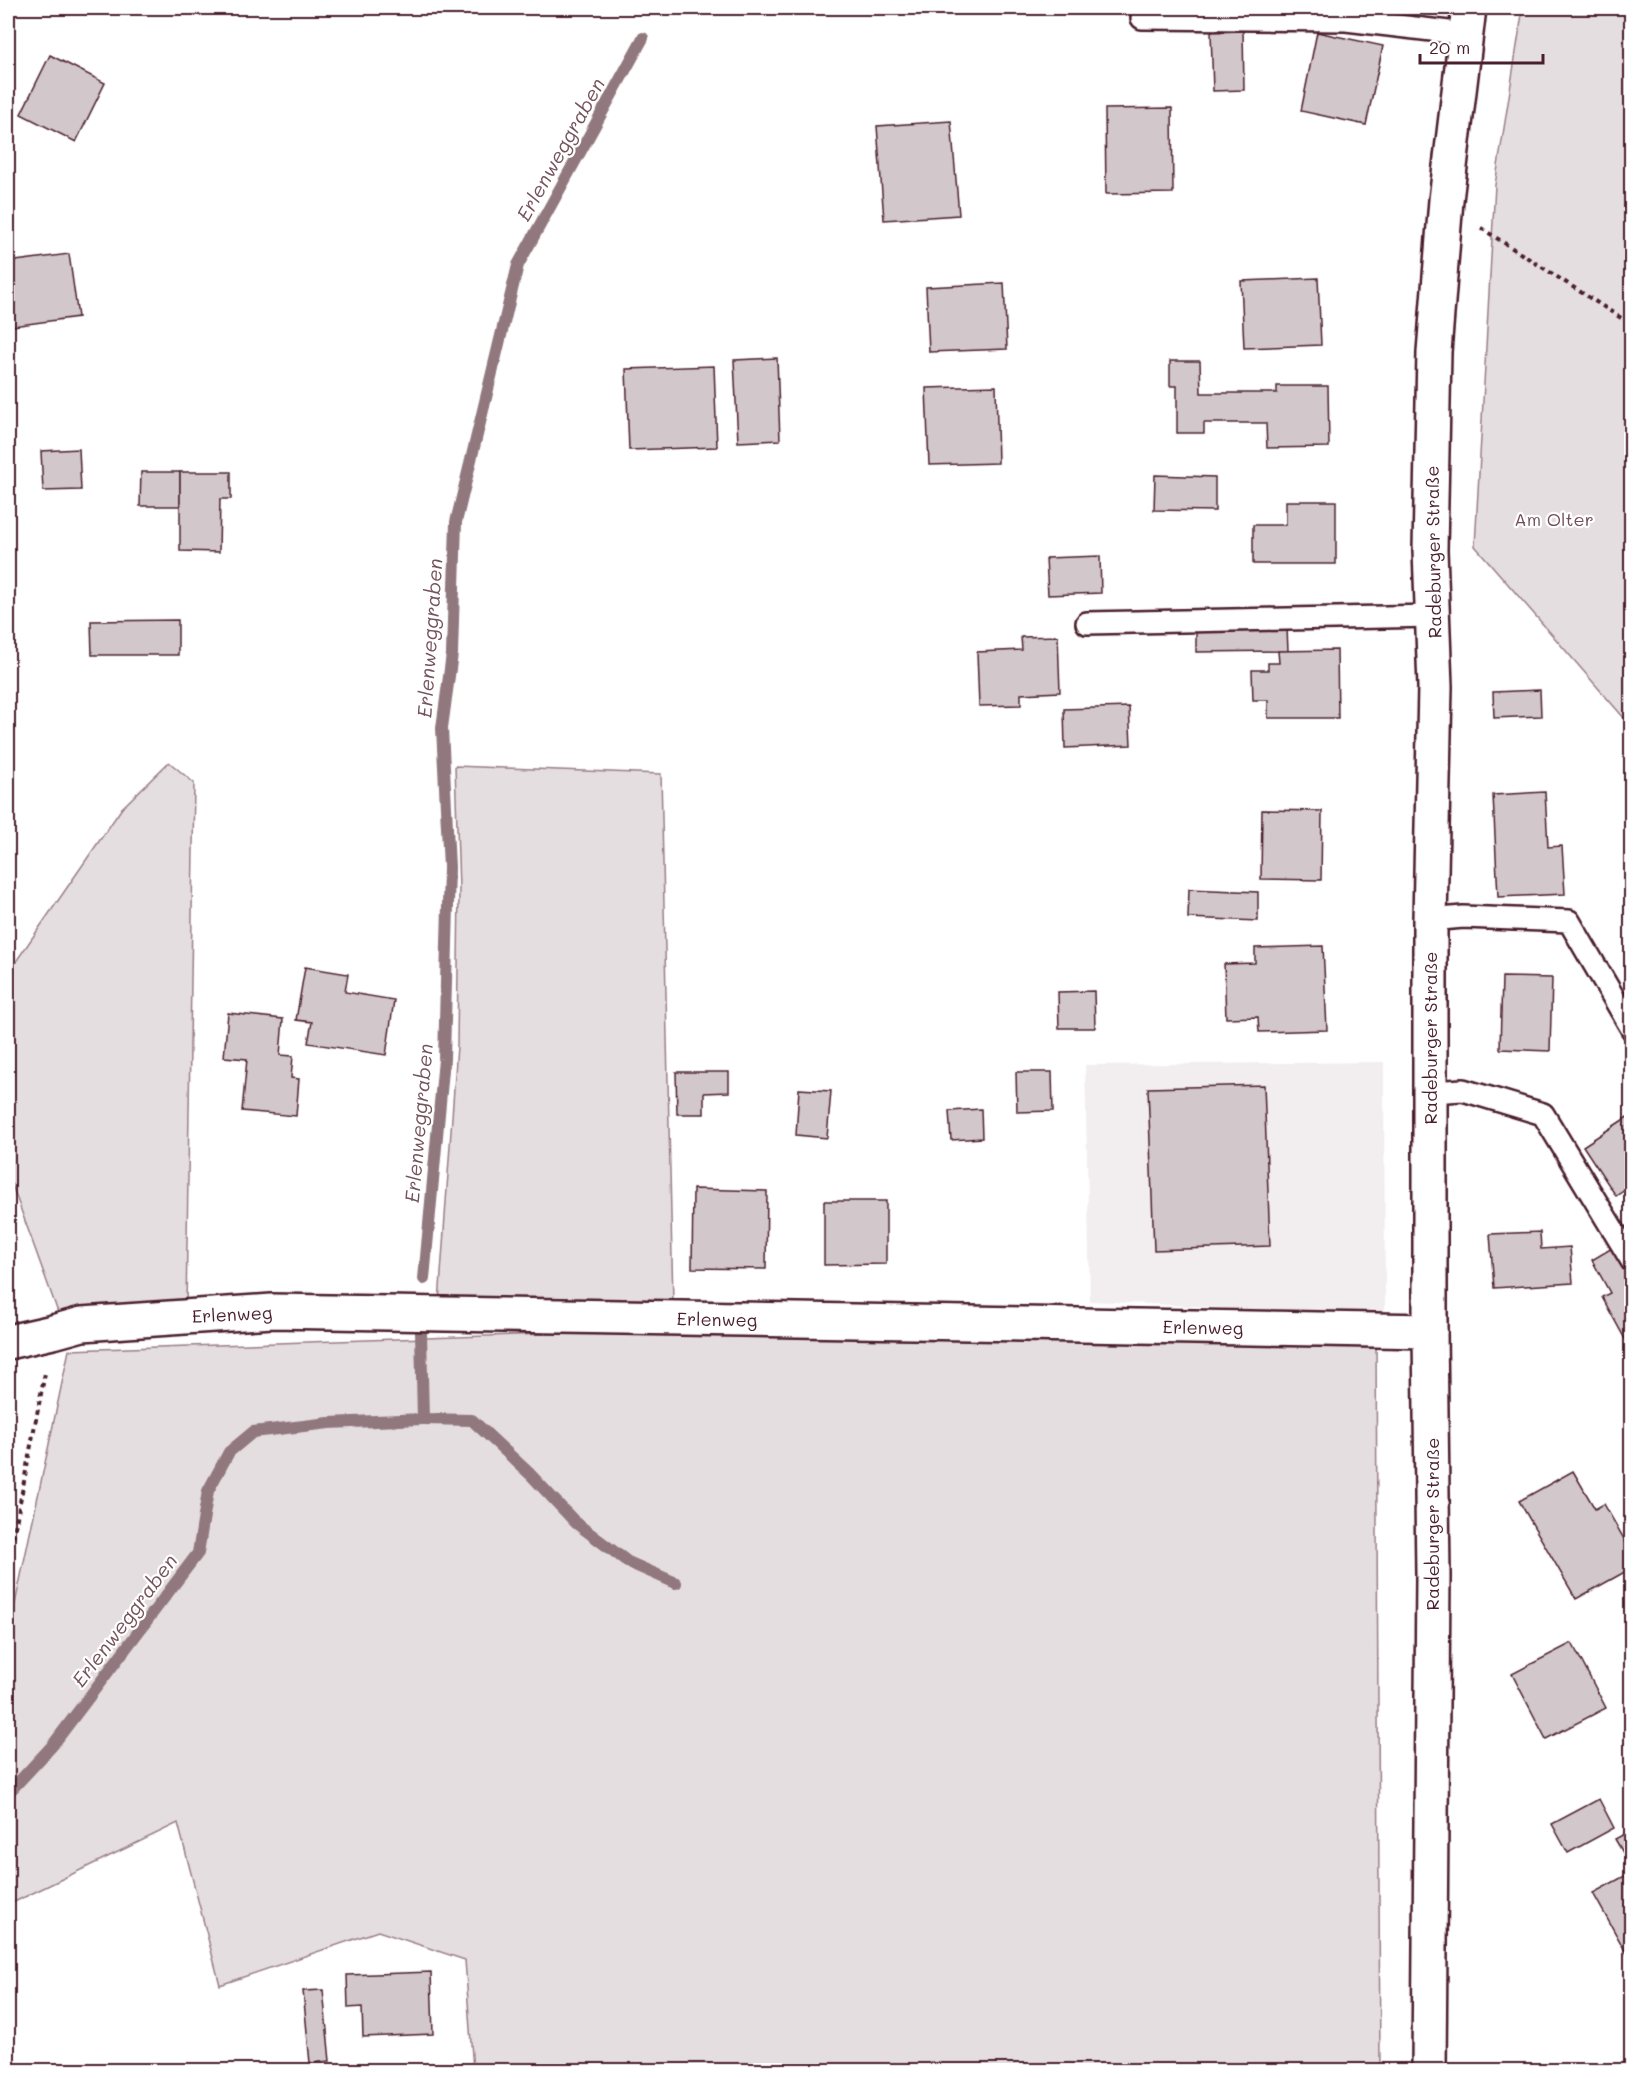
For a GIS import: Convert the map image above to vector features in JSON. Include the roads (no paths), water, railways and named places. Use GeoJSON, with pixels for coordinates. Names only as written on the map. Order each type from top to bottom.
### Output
{"type":"FeatureCollection","features":[{"type":"Feature","properties":{"kind":"main road","name":"Radeburger Straße"},"geometry":{"type":"LineString","coordinates":[[1429,2070],[1433,1575],[1430,1331],[1430,920],[1435,687],[1430,550],[1434,352],[1446,200],[1468,21]]}},
{"type":"Feature","properties":{"kind":"main road","name":"Erlenweg"},"geometry":{"type":"LineString","coordinates":[[8,1342],[82,1324],[272,1311],[1430,1331]]}},
{"type":"Feature","properties":{"kind":"lane"},"geometry":{"type":"LineString","coordinates":[[1142,18],[1468,21]]}},
{"type":"Feature","properties":{"kind":"lane"},"geometry":{"type":"LineString","coordinates":[[1087,623],[1432,616]]}},
{"type":"Feature","properties":{"kind":"lane"},"geometry":{"type":"LineString","coordinates":[[1430,920],[1462,917],[1569,921],[1632,1029]]}},
{"type":"Feature","properties":{"kind":"lane"},"geometry":{"type":"LineString","coordinates":[[1430,1092],[1463,1090],[1543,1114],[1632,1261]]}},
{"type":"Feature","properties":{"kind":"waterway","name":"Erlenweggraben"},"geometry":{"type":"LineString","coordinates":[[424,1279],[444,1059],[449,867],[442,728],[452,654],[456,522],[518,265],[643,38]]}},
{"type":"Feature","properties":{"kind":"waterway","name":"Erlenweggraben"},"geometry":{"type":"LineString","coordinates":[[8,1791],[52,1746],[198,1553],[208,1491],[229,1452],[253,1432],[329,1423],[423,1419],[421,1332]]}},
{"type":"Feature","properties":{"kind":"waterway"},"geometry":{"type":"LineString","coordinates":[[423,1419],[472,1420],[530,1474],[576,1523],[628,1562],[676,1583]]}},
{"type":"Feature","properties":{"kind":"park label","name":"Am Olter"},"geometry":{"type":"Point","coordinates":[1554,519]}}]}
